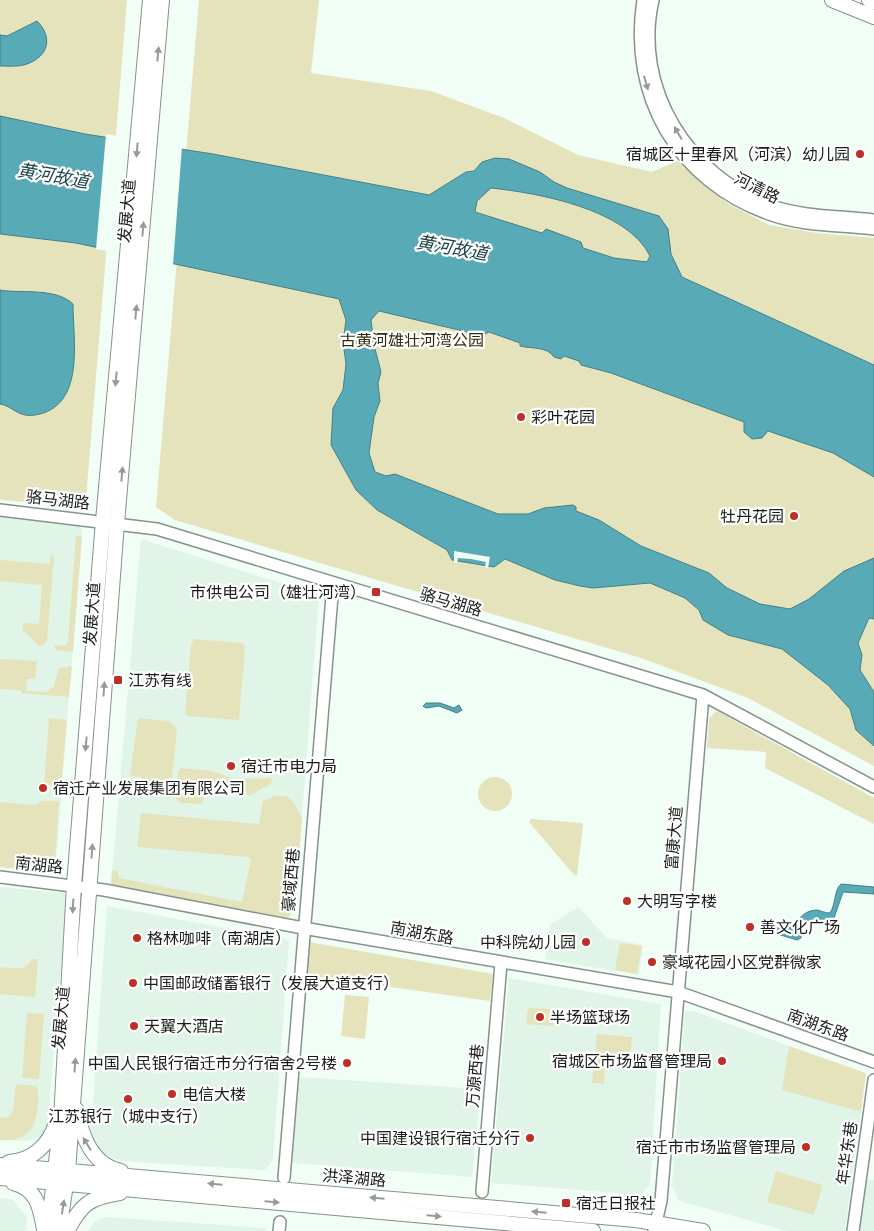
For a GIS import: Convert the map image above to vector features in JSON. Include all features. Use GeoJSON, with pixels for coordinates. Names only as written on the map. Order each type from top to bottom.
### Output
{"type":"FeatureCollection","features":[{"type":"Feature","properties":{"kind":"main road","name":"发展大道"},"geometry":{"type":"LineString","coordinates":[[148,102],[150,0]]}},
{"type":"Feature","properties":{"kind":"main road","name":"发展大道"},"geometry":{"type":"LineString","coordinates":[[68,1091],[74,885],[103,521],[132,278],[148,102],[162,0]]}},
{"type":"Feature","properties":{"kind":"main road"},"geometry":{"type":"LineString","coordinates":[[832,0],[874,17]]}},
{"type":"Feature","properties":{"kind":"main road"},"geometry":{"type":"LineString","coordinates":[[869,0],[874,2]]}},
{"type":"Feature","properties":{"kind":"main road","name":"发展大道"},"geometry":{"type":"LineString","coordinates":[[60,1231],[61,1177],[68,1091],[90,888],[117,522],[132,278]]}},
{"type":"Feature","properties":{"kind":"main road"},"geometry":{"type":"LineString","coordinates":[[0,1164],[24,1159],[45,1145],[68,1091]]}},
{"type":"Feature","properties":{"kind":"main road"},"geometry":{"type":"LineString","coordinates":[[68,1091],[85,1142],[99,1160],[107,1167],[159,1185]]}},
{"type":"Feature","properties":{"kind":"main road","name":"洪泽湖路"},"geometry":{"type":"LineString","coordinates":[[0,1164],[61,1177]]}},
{"type":"Feature","properties":{"kind":"main road","name":"发展大道"},"geometry":{"type":"LineString","coordinates":[[46,1231],[61,1177]]}},
{"type":"Feature","properties":{"kind":"main road","name":"洪泽湖路"},"geometry":{"type":"LineString","coordinates":[[0,1179],[61,1177],[703,1231]]}},
{"type":"Feature","properties":{"kind":"main road"},"geometry":{"type":"LineString","coordinates":[[0,1179],[22,1185],[36,1196],[46,1231]]}},
{"type":"Feature","properties":{"kind":"main road"},"geometry":{"type":"LineString","coordinates":[[67,1231],[76,1213],[96,1198],[159,1185]]}},
{"type":"Feature","properties":{"kind":"main road","name":"洪泽湖路"},"geometry":{"type":"LineString","coordinates":[[159,1185],[593,1231]]}},
{"type":"Feature","properties":{"kind":"street","name":"河清路"},"geometry":{"type":"LineString","coordinates":[[643,0],[640,38],[646,84],[662,126],[677,150],[690,165],[744,203],[769,214],[808,222],[874,229]]}},
{"type":"Feature","properties":{"kind":"street","name":"河清路"},"geometry":{"type":"LineString","coordinates":[[653,0],[649,32],[652,68],[657,87],[670,119],[694,155],[723,180],[773,206],[874,220]]}},
{"type":"Feature","properties":{"kind":"street","name":"骆马湖路"},"geometry":{"type":"LineString","coordinates":[[0,510],[117,522],[157,529],[703,695],[874,787]]}},
{"type":"Feature","properties":{"kind":"street","name":"豪域西巷"},"geometry":{"type":"LineString","coordinates":[[284,1178],[303,928],[333,584]]}},
{"type":"Feature","properties":{"kind":"street","name":"富康大道"},"geometry":{"type":"LineString","coordinates":[[656,1227],[661,1201],[703,695]]}},
{"type":"Feature","properties":{"kind":"street","name":"南湖路"},"geometry":{"type":"LineString","coordinates":[[0,877],[74,885]]}},
{"type":"Feature","properties":{"kind":"street","name":"南湖东路"},"geometry":{"type":"LineString","coordinates":[[74,885],[303,928],[678,992],[874,1062]]}},
{"type":"Feature","properties":{"kind":"street","name":"万源西巷"},"geometry":{"type":"LineString","coordinates":[[482,1192],[501,963]]}},
{"type":"Feature","properties":{"kind":"street","name":"年华东巷"},"geometry":{"type":"LineString","coordinates":[[852,1231],[874,1080]]}},
{"type":"Feature","properties":{"kind":"shaded area"},"geometry":{"type":"Polygon","coordinates":[[[0,516],[78,524],[82,528],[57,852],[55,862],[39,871],[0,867],[0,516]]]}},
{"type":"Feature","properties":{"kind":"shaded area"},"geometry":{"type":"Polygon","coordinates":[[[141,539],[319,595],[295,908],[288,918],[111,886],[141,539]]]}},
{"type":"Feature","properties":{"kind":"shaded area"},"geometry":{"type":"Polygon","coordinates":[[[0,887],[64,893],[67,899],[47,1129],[44,1135],[28,1141],[0,1140],[0,887]]]}},
{"type":"Feature","properties":{"kind":"shaded area"},"geometry":{"type":"Polygon","coordinates":[[[107,906],[289,940],[273,1159],[264,1170],[118,1161],[104,1153],[94,1144],[91,1133],[107,906]]]}},
{"type":"Feature","properties":{"kind":"shaded area","name":"中科院幼儿园"},"geometry":{"type":"Polygon","coordinates":[[[578,907],[607,938],[643,945],[639,975],[545,959],[550,925],[578,907]]]}},
{"type":"Feature","properties":{"kind":"shaded area"},"geometry":{"type":"Polygon","coordinates":[[[509,978],[661,1004],[650,1185],[640,1195],[491,1183],[509,978]]]}},
{"type":"Feature","properties":{"kind":"shaded area"},"geometry":{"type":"Polygon","coordinates":[[[685,1011],[694,1011],[789,1046],[783,1090],[861,1112],[845,1231],[787,1231],[679,1201],[672,1186],[685,1011]]]}},
{"type":"Feature","properties":{"kind":"shaded area"},"geometry":{"type":"Polygon","coordinates":[[[299,1077],[481,1089],[472,1177],[292,1163],[299,1077]]]}},
{"type":"Feature","properties":{"kind":"shaded area"},"geometry":{"type":"Polygon","coordinates":[[[865,1179],[874,1180],[874,1231],[857,1231],[865,1179]]]}},
{"type":"Feature","properties":{"kind":"shaded area"},"geometry":{"type":"Polygon","coordinates":[[[0,1198],[12,1199],[27,1217],[26,1231],[0,1231],[0,1198]]]}},
{"type":"Feature","properties":{"kind":"shaded area"},"geometry":{"type":"Polygon","coordinates":[[[105,1217],[266,1228],[266,1231],[88,1231],[94,1222],[105,1217]]]}},
{"type":"Feature","properties":{"kind":"green space"},"geometry":{"type":"Polygon","coordinates":[[[0,0],[127,0],[86,498],[74,506],[0,500],[0,0]]]}},
{"type":"Feature","properties":{"kind":"green space","name":"古黄河雄壮河湾公园"},"geometry":{"type":"Polygon","coordinates":[[[199,0],[319,0],[311,73],[431,91],[504,118],[578,155],[652,172],[677,161],[727,203],[769,225],[817,233],[874,238],[874,766],[748,698],[641,658],[175,520],[156,507],[199,0]]]}},
{"type":"Feature","properties":{"kind":"green space"},"geometry":{"type":"Polygon","coordinates":[[[76,536],[82,536],[73,652],[56,650],[54,645],[66,646],[68,641],[76,536]]]}},
{"type":"Feature","properties":{"kind":"green space"},"geometry":{"type":"Polygon","coordinates":[[[51,554],[54,556],[47,641],[42,646],[38,645],[23,630],[23,623],[39,624],[42,585],[0,581],[0,560],[50,564],[51,554]]]}},
{"type":"Feature","properties":{"kind":"green space"},"geometry":{"type":"Polygon","coordinates":[[[194,639],[243,643],[245,647],[239,720],[187,716],[185,713],[191,645],[194,639]]]}},
{"type":"Feature","properties":{"kind":"green space"},"geometry":{"type":"Polygon","coordinates":[[[0,659],[37,661],[35,679],[27,679],[26,691],[47,692],[54,686],[59,668],[72,666],[69,697],[21,693],[21,690],[0,689],[0,659]]]}},
{"type":"Feature","properties":{"kind":"green space"},"geometry":{"type":"Polygon","coordinates":[[[717,711],[874,798],[874,824],[765,768],[766,752],[707,748],[709,718],[717,711]]]}},
{"type":"Feature","properties":{"kind":"green space"},"geometry":{"type":"Polygon","coordinates":[[[49,718],[67,720],[61,786],[44,785],[49,718]]]}},
{"type":"Feature","properties":{"kind":"green space"},"geometry":{"type":"Polygon","coordinates":[[[138,718],[169,721],[177,728],[170,798],[146,795],[146,783],[141,777],[130,776],[138,718]]]}},
{"type":"Feature","properties":{"kind":"green space"},"geometry":{"type":"Polygon","coordinates":[[[181,768],[212,771],[235,779],[272,778],[271,784],[249,796],[237,785],[221,782],[211,787],[201,804],[181,803],[176,799],[178,771],[181,768]]]}},
{"type":"Feature","properties":{"kind":"green space"},"geometry":{"type":"Polygon","coordinates":[[[495,777],[507,782],[512,794],[507,806],[495,811],[483,806],[478,794],[483,782],[495,777]]]}},
{"type":"Feature","properties":{"kind":"green space"},"geometry":{"type":"Polygon","coordinates":[[[274,796],[286,796],[292,800],[302,817],[295,908],[288,918],[111,886],[112,870],[118,871],[119,878],[242,902],[251,860],[248,857],[137,847],[141,813],[259,824],[263,801],[274,796]]]}},
{"type":"Feature","properties":{"kind":"green space"},"geometry":{"type":"Polygon","coordinates":[[[42,801],[59,801],[55,862],[39,871],[0,867],[0,802],[35,805],[42,801]]]}},
{"type":"Feature","properties":{"kind":"green space"},"geometry":{"type":"Polygon","coordinates":[[[531,819],[582,823],[577,875],[574,875],[529,822],[531,819]]]}},
{"type":"Feature","properties":{"kind":"green space"},"geometry":{"type":"Polygon","coordinates":[[[309,942],[493,974],[490,1001],[306,975],[309,942]]]}},
{"type":"Feature","properties":{"kind":"green space"},"geometry":{"type":"Polygon","coordinates":[[[620,943],[642,946],[637,974],[615,970],[620,943]]]}},
{"type":"Feature","properties":{"kind":"green space"},"geometry":{"type":"Polygon","coordinates":[[[32,959],[38,959],[35,997],[0,994],[0,967],[23,968],[32,959]]]}},
{"type":"Feature","properties":{"kind":"green space"},"geometry":{"type":"Polygon","coordinates":[[[345,995],[369,997],[365,1039],[341,1036],[345,995]]]}},
{"type":"Feature","properties":{"kind":"green space","name":"半场篮球场"},"geometry":{"type":"Polygon","coordinates":[[[528,1008],[554,1009],[553,1026],[526,1024],[528,1008]]]}},
{"type":"Feature","properties":{"kind":"green space"},"geometry":{"type":"Polygon","coordinates":[[[27,1013],[44,1014],[39,1079],[22,1078],[27,1013]]]}},
{"type":"Feature","properties":{"kind":"green space"},"geometry":{"type":"Polygon","coordinates":[[[597,1034],[632,1037],[630,1062],[606,1060],[604,1084],[592,1083],[597,1034]]]}},
{"type":"Feature","properties":{"kind":"green space"},"geometry":{"type":"Polygon","coordinates":[[[789,1046],[866,1073],[861,1112],[782,1090],[789,1046]]]}},
{"type":"Feature","properties":{"kind":"green space"},"geometry":{"type":"Polygon","coordinates":[[[16,1084],[37,1086],[37,1115],[32,1128],[23,1137],[0,1140],[0,1118],[9,1117],[13,1110],[16,1084]]]}},
{"type":"Feature","properties":{"kind":"green space"},"geometry":{"type":"Polygon","coordinates":[[[776,1171],[823,1185],[814,1215],[767,1202],[776,1171]]]}},
{"type":"Feature","properties":{"kind":"water"},"geometry":{"type":"Polygon","coordinates":[[[37,21],[42,27],[47,40],[44,51],[40,56],[24,65],[0,66],[0,35],[7,36],[37,21]]]}},
{"type":"Feature","properties":{"kind":"water","name":"黄河故道"},"geometry":{"type":"Polygon","coordinates":[[[0,116],[85,134],[213,154],[429,195],[466,172],[474,171],[482,162],[495,158],[509,159],[540,172],[567,188],[659,216],[668,229],[671,254],[682,277],[874,365],[874,477],[833,453],[768,431],[762,438],[752,439],[744,432],[744,422],[611,373],[581,365],[579,361],[564,356],[561,359],[554,357],[547,351],[520,346],[520,343],[489,332],[468,342],[471,336],[467,332],[379,311],[371,320],[374,345],[381,372],[378,383],[380,401],[374,417],[369,453],[375,472],[386,476],[395,474],[498,514],[528,514],[544,508],[573,505],[576,507],[576,511],[599,520],[641,546],[709,573],[727,588],[760,604],[790,609],[809,599],[844,571],[874,558],[874,619],[869,618],[858,643],[862,655],[860,670],[874,692],[874,746],[856,730],[850,709],[828,685],[782,649],[728,635],[703,620],[699,610],[685,598],[650,583],[593,588],[580,586],[555,580],[505,559],[494,567],[452,560],[447,550],[377,510],[356,490],[331,445],[333,408],[343,390],[346,364],[343,342],[346,320],[339,299],[76,243],[0,234],[0,116]],[[491,188],[477,201],[475,212],[542,233],[546,229],[581,242],[583,248],[614,258],[647,262],[650,256],[638,240],[622,226],[602,215],[556,199],[491,188]]]}},
{"type":"Feature","properties":{"kind":"water"},"geometry":{"type":"Polygon","coordinates":[[[0,290],[48,293],[57,295],[73,304],[74,353],[73,370],[69,386],[62,399],[51,409],[35,415],[24,415],[0,404],[0,290]]]}},
{"type":"Feature","properties":{"kind":"water"},"geometry":{"type":"Polygon","coordinates":[[[426,703],[440,703],[454,708],[459,705],[462,710],[457,713],[439,706],[426,708],[423,706],[426,703]]]}},
{"type":"Feature","properties":{"kind":"water"},"geometry":{"type":"Polygon","coordinates":[[[841,884],[874,887],[874,894],[843,892],[834,918],[828,926],[810,920],[804,924],[801,929],[801,938],[797,940],[771,932],[773,928],[789,928],[812,910],[830,913],[837,890],[841,884]]]}},
{"type":"Feature","properties":{"kind":"pier"},"geometry":{"type":"Polygon","coordinates":[[[106,134],[182,147],[173,265],[96,249],[106,134]]]}},
{"type":"Feature","properties":{"kind":"pier"},"geometry":{"type":"Polygon","coordinates":[[[454,551],[490,557],[488,568],[485,567],[486,562],[471,559],[458,558],[457,563],[454,563],[454,551]]]}},
{"type":"Feature","properties":{"kind":"place","name":"宿城区十里春风（河滨）幼儿园"},"geometry":{"type":"Point","coordinates":[860,154]}},
{"type":"Feature","properties":{"kind":"place","name":"彩叶花园"},"geometry":{"type":"Point","coordinates":[521,417]}},
{"type":"Feature","properties":{"kind":"place","name":"牡丹花园"},"geometry":{"type":"Point","coordinates":[794,516]}},
{"type":"Feature","properties":{"kind":"place","name":"市供电公司（雄壮河湾）"},"geometry":{"type":"Point","coordinates":[376,592]}},
{"type":"Feature","properties":{"kind":"place","name":"江苏有线"},"geometry":{"type":"Point","coordinates":[118,680]}},
{"type":"Feature","properties":{"kind":"place","name":"宿迁市电力局"},"geometry":{"type":"Point","coordinates":[231,766]}},
{"type":"Feature","properties":{"kind":"place","name":"宿迁产业发展集团有限公司"},"geometry":{"type":"Point","coordinates":[43,788]}},
{"type":"Feature","properties":{"kind":"place","name":"大明写字楼"},"geometry":{"type":"Point","coordinates":[627,901]}},
{"type":"Feature","properties":{"kind":"place","name":"善文化广场"},"geometry":{"type":"Point","coordinates":[750,927]}},
{"type":"Feature","properties":{"kind":"place","name":"格林咖啡（南湖店）"},"geometry":{"type":"Point","coordinates":[137,938]}},
{"type":"Feature","properties":{"kind":"place","name":"中科院幼儿园"},"geometry":{"type":"Point","coordinates":[586,942]}},
{"type":"Feature","properties":{"kind":"place","name":"豪域花园小区党群微家"},"geometry":{"type":"Point","coordinates":[652,962]}},
{"type":"Feature","properties":{"kind":"place","name":"中国邮政储蓄银行（发展大道支行）"},"geometry":{"type":"Point","coordinates":[133,983]}},
{"type":"Feature","properties":{"kind":"place","name":"半场篮球场"},"geometry":{"type":"Point","coordinates":[540,1017]}},
{"type":"Feature","properties":{"kind":"place","name":"天翼大酒店"},"geometry":{"type":"Point","coordinates":[134,1026]}},
{"type":"Feature","properties":{"kind":"place","name":"宿城区市场监督管理局"},"geometry":{"type":"Point","coordinates":[722,1061]}},
{"type":"Feature","properties":{"kind":"place","name":"中国人民银行宿迁市分行宿舍2号楼"},"geometry":{"type":"Point","coordinates":[347,1063]}},
{"type":"Feature","properties":{"kind":"place","name":"电信大楼"},"geometry":{"type":"Point","coordinates":[172,1094]}},
{"type":"Feature","properties":{"kind":"place","name":"江苏银行（城中支行）"},"geometry":{"type":"Point","coordinates":[128,1099]}},
{"type":"Feature","properties":{"kind":"place","name":"中国建设银行宿迁分行"},"geometry":{"type":"Point","coordinates":[530,1138]}},
{"type":"Feature","properties":{"kind":"place","name":"宿迁市市场监督管理局"},"geometry":{"type":"Point","coordinates":[806,1147]}},
{"type":"Feature","properties":{"kind":"place","name":"宿迁日报社"},"geometry":{"type":"Point","coordinates":[566,1203]}}]}
